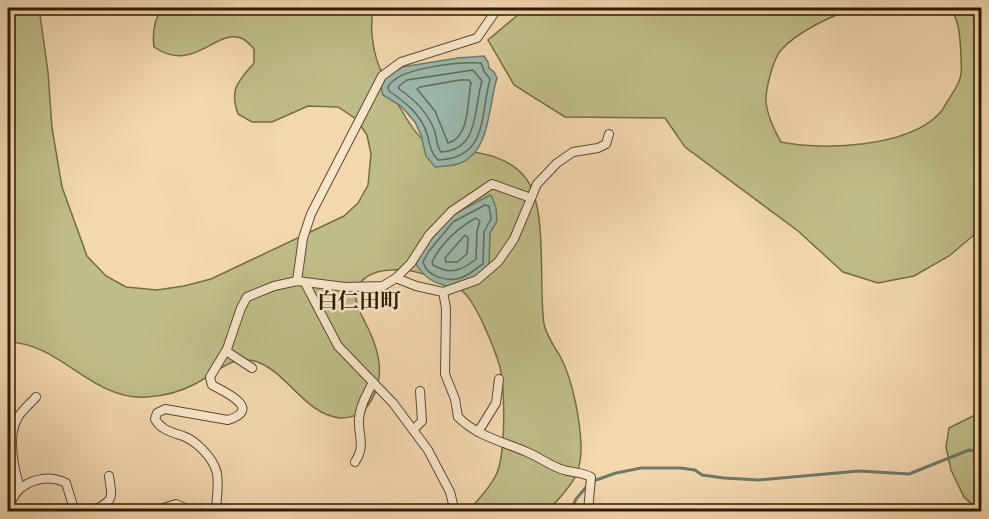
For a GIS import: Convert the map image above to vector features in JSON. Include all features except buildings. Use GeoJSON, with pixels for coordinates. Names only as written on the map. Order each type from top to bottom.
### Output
{"type":"FeatureCollection","features":[{"type":"Feature","properties":{"kind":"street"},"geometry":{"type":"LineString","coordinates":[[455,512],[450,492],[428,450],[393,403],[338,346],[301,282],[303,238],[311,214],[382,76],[401,62],[477,38],[498,8]]}},
{"type":"Feature","properties":{"kind":"street"},"geometry":{"type":"LineString","coordinates":[[396,278],[416,286],[443,292],[477,280],[498,262],[514,239],[537,184],[573,152],[598,148],[606,144],[609,134]]}},
{"type":"Feature","properties":{"kind":"street"},"geometry":{"type":"LineString","coordinates":[[216,512],[218,471],[214,461],[191,439],[165,430],[155,419],[157,412],[165,409],[228,420],[236,417],[240,412],[241,405],[237,398],[212,386],[210,377],[226,351],[247,297],[274,286],[301,282],[369,288],[383,286],[396,278],[411,263],[429,234],[452,211],[492,184],[531,198]]}},
{"type":"Feature","properties":{"kind":"street"},"geometry":{"type":"LineString","coordinates":[[443,292],[446,308],[445,374],[455,399],[458,417],[495,441],[529,453],[563,470],[583,473],[591,477],[588,512]]}},
{"type":"Feature","properties":{"kind":"street"},"geometry":{"type":"LineString","coordinates":[[226,351],[252,368]]}},
{"type":"Feature","properties":{"kind":"street"},"geometry":{"type":"LineString","coordinates":[[478,432],[496,404],[499,379]]}},
{"type":"Feature","properties":{"kind":"street"},"geometry":{"type":"LineString","coordinates":[[355,462],[360,454],[362,443],[361,410],[373,382]]}},
{"type":"Feature","properties":{"kind":"street"},"geometry":{"type":"LineString","coordinates":[[413,430],[422,421],[420,391]]}},
{"type":"Feature","properties":{"kind":"street"},"geometry":{"type":"LineString","coordinates":[[20,488],[12,462],[16,419],[36,397]]}},
{"type":"Feature","properties":{"kind":"street"},"geometry":{"type":"LineString","coordinates":[[96,510],[109,502],[112,496],[108,476]]}},
{"type":"Feature","properties":{"kind":"street"},"geometry":{"type":"LineString","coordinates":[[8,508],[20,488],[40,479],[55,477],[66,483],[75,512]]}},
{"type":"Feature","properties":{"kind":"street"},"geometry":{"type":"LineString","coordinates":[[164,512],[166,507],[176,504],[183,507],[186,512]]}},
{"type":"Feature","properties":{"kind":"shaded area"},"geometry":{"type":"Polygon","coordinates":[[[8,8],[39,8],[48,72],[52,128],[62,187],[87,256],[106,276],[126,287],[157,290],[211,279],[344,216],[358,203],[368,185],[371,154],[367,135],[356,119],[338,107],[308,106],[272,122],[252,122],[238,114],[234,98],[235,92],[240,81],[254,63],[254,49],[244,40],[233,37],[193,53],[181,56],[168,54],[154,47],[154,26],[162,8],[373,8],[372,37],[379,66],[400,108],[421,138],[427,142],[503,160],[524,176],[532,189],[540,225],[544,324],[562,360],[573,390],[581,445],[579,466],[572,482],[548,511],[469,511],[496,475],[502,453],[504,422],[500,367],[484,326],[467,296],[450,284],[425,275],[409,271],[387,270],[366,278],[357,290],[356,299],[359,310],[376,347],[379,374],[378,383],[369,405],[359,414],[346,418],[318,410],[271,369],[251,360],[226,365],[195,384],[172,393],[147,397],[127,396],[93,382],[44,352],[27,345],[8,342],[8,8]]]}},
{"type":"Feature","properties":{"kind":"shaded area"},"geometry":{"type":"Polygon","coordinates":[[[526,8],[857,8],[827,19],[788,43],[775,60],[767,91],[768,113],[781,142],[841,146],[886,140],[907,134],[925,125],[939,114],[956,87],[961,72],[959,31],[956,18],[950,8],[981,8],[981,229],[949,256],[914,276],[878,283],[843,272],[798,231],[685,147],[665,118],[565,117],[514,85],[488,40],[526,8]]]}},
{"type":"Feature","properties":{"kind":"shaded area"},"geometry":{"type":"Polygon","coordinates":[[[981,412],[981,512],[964,497],[951,470],[946,447],[949,428],[981,412]]]}},
{"type":"Feature","properties":{"kind":"water"},"geometry":{"type":"Polygon","coordinates":[[[484,56],[489,68],[497,78],[482,139],[477,150],[469,158],[458,164],[435,167],[426,156],[415,122],[401,106],[383,95],[381,87],[386,77],[402,67],[484,56]]]}},
{"type":"Feature","properties":{"kind":"water"},"geometry":{"type":"Polygon","coordinates":[[[490,195],[496,208],[497,221],[490,233],[489,267],[465,284],[450,286],[436,283],[416,264],[424,248],[449,217],[490,195]]]}},
{"type":"Feature","properties":{"kind":"waterway"},"geometry":{"type":"LineString","coordinates":[[593,481],[641,468],[681,468],[695,470],[702,475],[759,480],[859,471],[909,474],[969,450],[982,452]]}},
{"type":"Feature","properties":{"kind":"waterway"},"geometry":{"type":"LineString","coordinates":[[570,512],[576,499],[588,485]]}},
{"type":"Feature","properties":{"kind":"district","name":"白仁田町"},"geometry":{"type":"Point","coordinates":[359,301]}}]}
